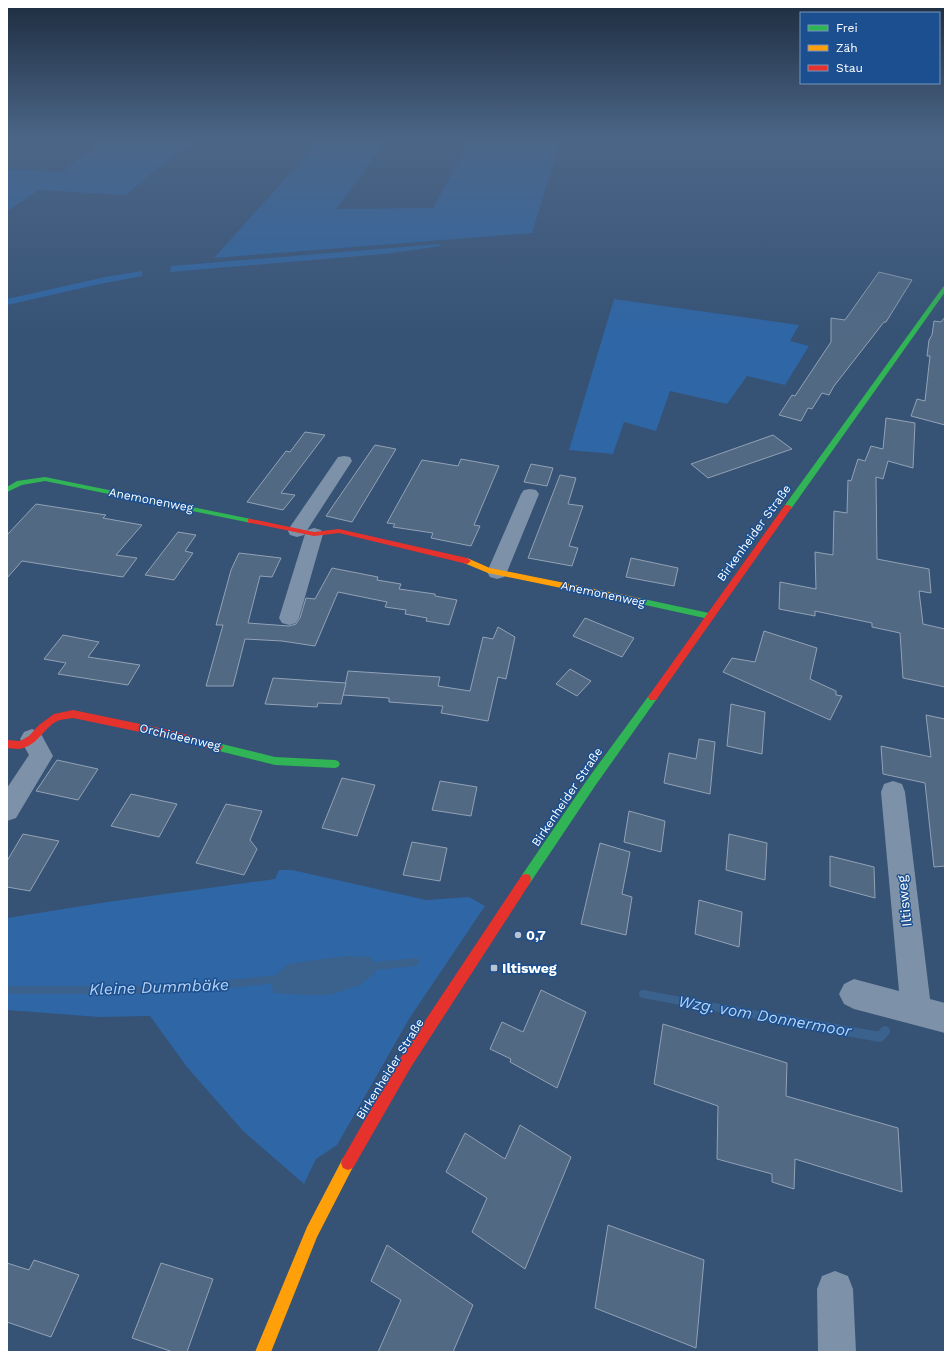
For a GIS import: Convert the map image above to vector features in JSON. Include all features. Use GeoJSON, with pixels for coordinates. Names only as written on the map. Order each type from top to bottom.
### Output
{"type":"FeatureCollection","features":[{"type":"Feature","properties":{"kind":"street","name":"Birkenheider Straße"},"geometry":{"type":"LineString","coordinates":[[263,1352],[295,1271],[328,1197],[406,1062],[484,941],[590,783],[945,288]]}},
{"type":"Feature","properties":{"kind":"street"},"geometry":{"type":"LineString","coordinates":[[289,618],[305,532],[344,461]]}},
{"type":"Feature","properties":{"kind":"street","name":"Anemonenweg"},"geometry":{"type":"LineString","coordinates":[[7,490],[21,482],[45,479],[305,532],[339,531],[463,559],[497,572],[709,616]]}},
{"type":"Feature","properties":{"kind":"street"},"geometry":{"type":"LineString","coordinates":[[497,572],[530,494]]}},
{"type":"Feature","properties":{"kind":"street","name":"Orchideenweg"},"geometry":{"type":"LineString","coordinates":[[7,744],[21,745],[32,739],[42,728],[57,717],[73,714],[169,734],[275,761],[336,764]]}},
{"type":"Feature","properties":{"kind":"street"},"geometry":{"type":"LineString","coordinates":[[7,810],[41,756],[32,739]]}},
{"type":"Feature","properties":{"kind":"street","name":"Iltisweg"},"geometry":{"type":"LineString","coordinates":[[893,792],[916,1010]]}},
{"type":"Feature","properties":{"kind":"street"},"geometry":{"type":"LineString","coordinates":[[854,994],[945,1018]]}},
{"type":"Feature","properties":{"kind":"street"},"geometry":{"type":"LineString","coordinates":[[835,1288],[837,1352]]}},
{"type":"Feature","properties":{"kind":"shaded area"},"geometry":{"type":"Polygon","coordinates":[[[7,204],[17,204],[7,211],[7,204]]]}},
{"type":"Feature","properties":{"kind":"shaded area"},"geometry":{"type":"Polygon","coordinates":[[[262,204],[339,204],[336,209],[433,208],[435,204],[541,204],[532,233],[214,258],[262,204]]]}},
{"type":"Feature","properties":{"kind":"shaded area"},"geometry":{"type":"Polygon","coordinates":[[[440,244],[441,246],[384,254],[170,272],[171,266],[440,244]]]}},
{"type":"Feature","properties":{"kind":"shaded area"},"geometry":{"type":"Polygon","coordinates":[[[142,271],[142,276],[7,305],[7,299],[105,277],[142,271]]]}},
{"type":"Feature","properties":{"kind":"shaded area"},"geometry":{"type":"Polygon","coordinates":[[[614,299],[799,325],[790,341],[809,346],[785,385],[747,376],[727,404],[670,391],[656,431],[624,422],[613,454],[569,450],[614,299]]]}},
{"type":"Feature","properties":{"kind":"shaded area"},"geometry":{"type":"Polygon","coordinates":[[[279,870],[292,870],[426,900],[469,897],[485,906],[409,1019],[337,1145],[316,1159],[304,1184],[243,1131],[187,1067],[150,1016],[99,1017],[7,1010],[7,918],[107,902],[275,879],[279,870]]]}},
{"type":"Feature","properties":{"kind":"shaded area"},"geometry":{"type":"Polygon","coordinates":[[[345,956],[371,957],[376,972],[360,985],[330,995],[273,993],[271,980],[288,964],[345,956]]]}},
{"type":"Feature","properties":{"kind":"building"},"geometry":{"type":"Polygon","coordinates":[[[879,272],[912,280],[886,322],[884,322],[834,386],[829,395],[822,393],[812,409],[808,408],[801,421],[779,415],[792,395],[795,396],[831,342],[831,318],[845,320],[879,272]]]}},
{"type":"Feature","properties":{"kind":"building"},"geometry":{"type":"Polygon","coordinates":[[[945,317],[945,425],[911,416],[917,399],[925,401],[930,356],[927,356],[934,321],[941,322],[945,317]]]}},
{"type":"Feature","properties":{"kind":"building"},"geometry":{"type":"Polygon","coordinates":[[[886,418],[915,423],[913,468],[888,461],[883,479],[876,477],[877,559],[929,569],[931,593],[919,591],[923,624],[945,629],[945,687],[903,678],[900,633],[872,627],[872,623],[815,611],[815,616],[779,609],[780,582],[816,589],[815,552],[833,555],[834,511],[847,513],[848,480],[851,481],[858,459],[865,461],[871,446],[883,449],[886,418]]]}},
{"type":"Feature","properties":{"kind":"building"},"geometry":{"type":"Polygon","coordinates":[[[305,432],[325,435],[281,493],[295,495],[283,510],[247,502],[286,451],[290,452],[305,432]]]}},
{"type":"Feature","properties":{"kind":"building"},"geometry":{"type":"Polygon","coordinates":[[[773,435],[792,449],[708,478],[691,464],[773,435]]]}},
{"type":"Feature","properties":{"kind":"building"},"geometry":{"type":"Polygon","coordinates":[[[375,445],[396,449],[352,522],[326,516],[375,445]]]}},
{"type":"Feature","properties":{"kind":"building"},"geometry":{"type":"Polygon","coordinates":[[[461,459],[499,466],[474,525],[480,526],[471,546],[431,538],[433,533],[393,527],[395,524],[387,523],[422,460],[458,466],[461,459]]]}},
{"type":"Feature","properties":{"kind":"building"},"geometry":{"type":"Polygon","coordinates":[[[531,464],[553,468],[547,486],[524,482],[531,464]]]}},
{"type":"Feature","properties":{"kind":"building"},"geometry":{"type":"Polygon","coordinates":[[[560,475],[576,478],[568,504],[583,506],[569,546],[578,548],[572,566],[528,558],[560,475]]]}},
{"type":"Feature","properties":{"kind":"building"},"geometry":{"type":"Polygon","coordinates":[[[36,504],[106,515],[103,518],[142,525],[116,555],[137,558],[123,577],[22,561],[7,578],[7,535],[36,504]]]}},
{"type":"Feature","properties":{"kind":"building"},"geometry":{"type":"Polygon","coordinates":[[[178,532],[196,535],[185,551],[193,553],[174,580],[145,575],[178,532]]]}},
{"type":"Feature","properties":{"kind":"building"},"geometry":{"type":"Polygon","coordinates":[[[239,553],[281,558],[272,577],[260,576],[248,623],[289,626],[296,624],[300,618],[306,598],[315,599],[332,568],[378,577],[377,580],[401,584],[399,589],[435,594],[435,596],[457,600],[449,625],[426,621],[427,618],[405,614],[406,610],[385,607],[387,602],[338,592],[315,646],[282,641],[245,639],[233,686],[206,686],[223,625],[216,625],[231,570],[239,553]]]}},
{"type":"Feature","properties":{"kind":"building"},"geometry":{"type":"Polygon","coordinates":[[[631,558],[678,568],[674,586],[626,577],[631,558]]]}},
{"type":"Feature","properties":{"kind":"building"},"geometry":{"type":"Polygon","coordinates":[[[585,618],[634,638],[622,657],[573,636],[585,618]]]}},
{"type":"Feature","properties":{"kind":"building"},"geometry":{"type":"Polygon","coordinates":[[[498,627],[515,637],[506,679],[498,677],[488,721],[441,713],[443,706],[389,702],[389,698],[343,695],[348,671],[440,677],[438,686],[470,691],[483,637],[493,639],[498,627]]]}},
{"type":"Feature","properties":{"kind":"building"},"geometry":{"type":"Polygon","coordinates":[[[764,631],[817,648],[810,679],[836,691],[836,695],[842,696],[830,720],[723,672],[732,658],[755,662],[764,631]]]}},
{"type":"Feature","properties":{"kind":"building"},"geometry":{"type":"Polygon","coordinates":[[[63,635],[99,642],[88,657],[140,665],[128,685],[58,674],[66,663],[44,659],[63,635]]]}},
{"type":"Feature","properties":{"kind":"building"},"geometry":{"type":"Polygon","coordinates":[[[570,669],[591,681],[577,696],[556,684],[570,669]]]}},
{"type":"Feature","properties":{"kind":"building"},"geometry":{"type":"Polygon","coordinates":[[[273,678],[346,683],[341,704],[318,703],[317,707],[265,704],[273,678]]]}},
{"type":"Feature","properties":{"kind":"building"},"geometry":{"type":"Polygon","coordinates":[[[731,704],[765,712],[762,754],[727,746],[731,704]]]}},
{"type":"Feature","properties":{"kind":"building"},"geometry":{"type":"Polygon","coordinates":[[[926,715],[945,719],[945,866],[934,867],[925,783],[883,774],[881,746],[931,757],[926,715]]]}},
{"type":"Feature","properties":{"kind":"building"},"geometry":{"type":"Polygon","coordinates":[[[699,739],[715,742],[710,794],[664,783],[669,753],[696,759],[699,739]]]}},
{"type":"Feature","properties":{"kind":"building"},"geometry":{"type":"Polygon","coordinates":[[[57,760],[98,769],[78,800],[36,791],[57,760]]]}},
{"type":"Feature","properties":{"kind":"building"},"geometry":{"type":"Polygon","coordinates":[[[342,778],[375,785],[357,836],[322,828],[342,778]]]}},
{"type":"Feature","properties":{"kind":"building"},"geometry":{"type":"Polygon","coordinates":[[[440,781],[477,787],[471,816],[432,810],[440,781]]]}},
{"type":"Feature","properties":{"kind":"building"},"geometry":{"type":"Polygon","coordinates":[[[131,794],[177,804],[159,837],[111,826],[131,794]]]}},
{"type":"Feature","properties":{"kind":"building"},"geometry":{"type":"Polygon","coordinates":[[[226,804],[262,811],[250,840],[257,849],[244,875],[196,863],[226,804]]]}},
{"type":"Feature","properties":{"kind":"building"},"geometry":{"type":"Polygon","coordinates":[[[629,811],[665,821],[661,852],[624,842],[629,811]]]}},
{"type":"Feature","properties":{"kind":"building"},"geometry":{"type":"Polygon","coordinates":[[[23,834],[59,841],[30,891],[7,887],[7,861],[23,834]]]}},
{"type":"Feature","properties":{"kind":"building"},"geometry":{"type":"Polygon","coordinates":[[[729,834],[767,843],[765,880],[726,870],[729,834]]]}},
{"type":"Feature","properties":{"kind":"building"},"geometry":{"type":"Polygon","coordinates":[[[412,842],[447,848],[440,881],[403,875],[412,842]]]}},
{"type":"Feature","properties":{"kind":"building"},"geometry":{"type":"Polygon","coordinates":[[[600,843],[630,852],[622,894],[632,897],[626,935],[581,924],[600,843]]]}},
{"type":"Feature","properties":{"kind":"building"},"geometry":{"type":"Polygon","coordinates":[[[830,856],[874,867],[875,898],[830,886],[830,856]]]}},
{"type":"Feature","properties":{"kind":"building"},"geometry":{"type":"Polygon","coordinates":[[[699,900],[742,912],[739,947],[695,934],[699,900]]]}},
{"type":"Feature","properties":{"kind":"building"},"geometry":{"type":"Polygon","coordinates":[[[541,990],[586,1012],[557,1088],[510,1062],[511,1059],[490,1049],[502,1022],[523,1032],[541,990]]]}},
{"type":"Feature","properties":{"kind":"building"},"geometry":{"type":"Polygon","coordinates":[[[663,1024],[787,1063],[786,1096],[898,1128],[902,1192],[795,1159],[794,1189],[772,1182],[772,1174],[717,1159],[718,1106],[654,1084],[663,1024]]]}},
{"type":"Feature","properties":{"kind":"building"},"geometry":{"type":"Polygon","coordinates":[[[520,1125],[571,1157],[525,1269],[472,1232],[487,1198],[446,1172],[465,1133],[505,1159],[520,1125]]]}},
{"type":"Feature","properties":{"kind":"building"},"geometry":{"type":"Polygon","coordinates":[[[608,1225],[704,1260],[696,1348],[595,1308],[608,1225]]]}},
{"type":"Feature","properties":{"kind":"building"},"geometry":{"type":"Polygon","coordinates":[[[387,1245],[473,1305],[453,1352],[378,1352],[401,1300],[371,1281],[387,1245]]]}},
{"type":"Feature","properties":{"kind":"building"},"geometry":{"type":"Polygon","coordinates":[[[34,1260],[79,1275],[51,1337],[7,1322],[7,1263],[29,1270],[34,1260]]]}},
{"type":"Feature","properties":{"kind":"building"},"geometry":{"type":"Polygon","coordinates":[[[161,1263],[213,1279],[187,1352],[173,1352],[132,1338],[161,1263]]]}},
{"type":"Feature","properties":{"kind":"waterway","name":"Wzg. vom Donnermoor"},"geometry":{"type":"LineString","coordinates":[[374,966],[415,962]]}},
{"type":"Feature","properties":{"kind":"waterway","name":"Kleine Dummbäke"},"geometry":{"type":"LineString","coordinates":[[7,990],[167,990],[278,979]]}},
{"type":"Feature","properties":{"kind":"waterway","name":"Wzg. vom Donnermoor"},"geometry":{"type":"LineString","coordinates":[[643,994],[785,1020]]}},
{"type":"Feature","properties":{"kind":"waterway","name":"Wzg. vom Donnermoor"},"geometry":{"type":"LineString","coordinates":[[780,1019],[880,1037],[885,1031]]}},
{"type":"Feature","properties":{"kind":"traffic: fast"},"geometry":{"type":"LineString","coordinates":[[788,507],[945,288]]}},
{"type":"Feature","properties":{"kind":"traffic: fast"},"geometry":{"type":"LineString","coordinates":[[7,490],[20,483],[45,479],[251,521]]}},
{"type":"Feature","properties":{"kind":"traffic: fast"},"geometry":{"type":"LineString","coordinates":[[639,601],[709,616]]}},
{"type":"Feature","properties":{"kind":"traffic: fast"},"geometry":{"type":"LineString","coordinates":[[526,879],[591,783],[653,697]]}},
{"type":"Feature","properties":{"kind":"traffic: fast"},"geometry":{"type":"LineString","coordinates":[[218,747],[275,761],[335,764]]}},
{"type":"Feature","properties":{"kind":"traffic: slow"},"geometry":{"type":"LineString","coordinates":[[467,561],[488,570],[639,601]]}},
{"type":"Feature","properties":{"kind":"traffic: slow"},"geometry":{"type":"LineString","coordinates":[[263,1352],[312,1232],[348,1163]]}},
{"type":"Feature","properties":{"kind":"traffic: jam"},"geometry":{"type":"LineString","coordinates":[[653,697],[788,507]]}},
{"type":"Feature","properties":{"kind":"traffic: jam"},"geometry":{"type":"LineString","coordinates":[[251,521],[314,534],[339,531],[467,561]]}},
{"type":"Feature","properties":{"kind":"traffic: jam"},"geometry":{"type":"LineString","coordinates":[[7,744],[21,745],[32,739],[42,728],[57,717],[73,714],[169,734],[218,747]]}},
{"type":"Feature","properties":{"kind":"traffic: jam"},"geometry":{"type":"LineString","coordinates":[[348,1163],[406,1062],[526,879]]}},
{"type":"Feature","properties":{"kind":"place","name":"0,7"},"geometry":{"type":"Point","coordinates":[518,935]}},
{"type":"Feature","properties":{"kind":"place","name":"Iltisweg"},"geometry":{"type":"Point","coordinates":[494,968]}}]}
